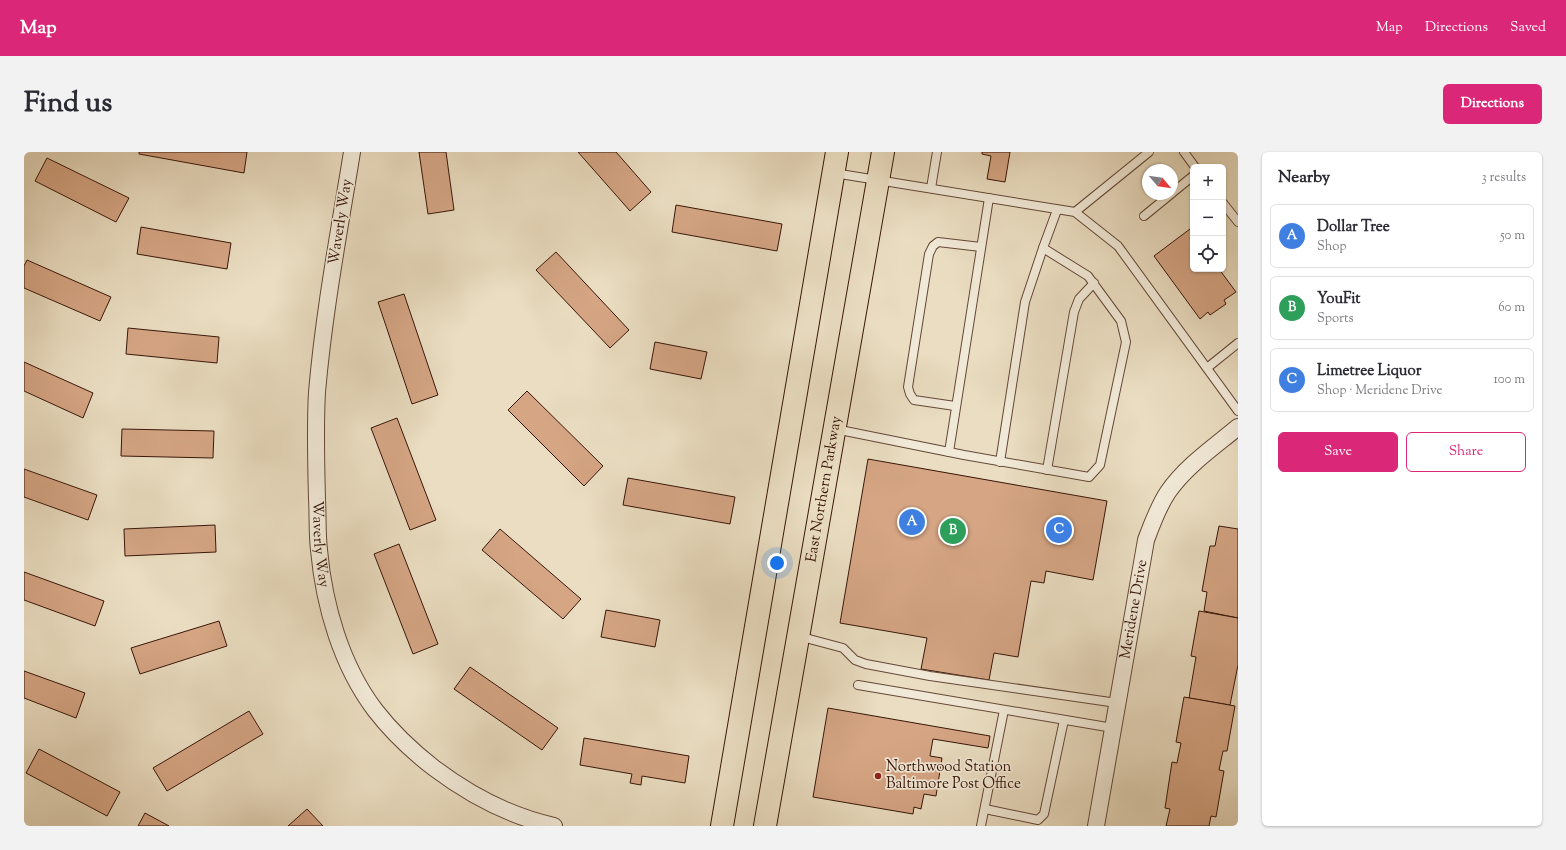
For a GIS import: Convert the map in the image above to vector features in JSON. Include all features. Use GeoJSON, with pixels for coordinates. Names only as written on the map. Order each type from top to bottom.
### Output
{"type":"FeatureCollection","features":[{"type":"Feature","properties":{"kind":"main road","name":"East Northern Parkway"},"geometry":{"type":"LineString","coordinates":[[765,826],[883,152]]}},
{"type":"Feature","properties":{"kind":"main road"},"geometry":{"type":"LineString","coordinates":[[722,826],[835,162]]}},
{"type":"Feature","properties":{"kind":"street","name":"Waverly Way"},"geometry":{"type":"LineString","coordinates":[[352,152],[324,329],[316,425],[319,549],[324,586],[340,644],[357,680],[374,709],[398,738],[454,783],[480,800],[512,815],[554,826]]}},
{"type":"Feature","properties":{"kind":"street","name":"Meridene Drive"},"geometry":{"type":"LineString","coordinates":[[1096,826],[1146,540],[1155,517],[1168,492],[1188,468],[1238,427]]}},
{"type":"Feature","properties":{"kind":"lane"},"geometry":{"type":"LineString","coordinates":[[931,188],[937,152]]}},
{"type":"Feature","properties":{"kind":"lane"},"geometry":{"type":"LineString","coordinates":[[1075,212],[1149,152]]}},
{"type":"Feature","properties":{"kind":"lane"},"geometry":{"type":"LineString","coordinates":[[1184,152],[1193,164]]}},
{"type":"Feature","properties":{"kind":"lane"},"geometry":{"type":"LineString","coordinates":[[835,162],[878,179],[1075,212],[1118,246],[1238,411]]}},
{"type":"Feature","properties":{"kind":"lane"},"geometry":{"type":"LineString","coordinates":[[1178,189],[1190,179]]}},
{"type":"Feature","properties":{"kind":"lane"},"geometry":{"type":"LineString","coordinates":[[949,452],[989,198]]}},
{"type":"Feature","properties":{"kind":"lane"},"geometry":{"type":"LineString","coordinates":[[1144,216],[1164,200]]}},
{"type":"Feature","properties":{"kind":"lane"},"geometry":{"type":"LineString","coordinates":[[1226,206],[1238,222]]}},
{"type":"Feature","properties":{"kind":"lane"},"geometry":{"type":"LineString","coordinates":[[1000,462],[1025,302],[1057,210]]}},
{"type":"Feature","properties":{"kind":"lane"},"geometry":{"type":"LineString","coordinates":[[956,406],[914,400],[908,387],[928,262],[933,246],[938,242],[981,247]]}},
{"type":"Feature","properties":{"kind":"lane"},"geometry":{"type":"LineString","coordinates":[[834,429],[1000,462],[1089,477],[1100,465],[1126,342],[1121,321],[1088,276],[1043,248]]}},
{"type":"Feature","properties":{"kind":"lane"},"geometry":{"type":"LineString","coordinates":[[1047,470],[1074,312],[1079,299],[1094,284]]}},
{"type":"Feature","properties":{"kind":"lane"},"geometry":{"type":"LineString","coordinates":[[1207,368],[1238,343]]}},
{"type":"Feature","properties":{"kind":"lane"},"geometry":{"type":"LineString","coordinates":[[798,636],[843,648],[855,660],[866,664],[930,676],[1117,702]]}},
{"type":"Feature","properties":{"kind":"lane"},"geometry":{"type":"LineString","coordinates":[[858,685],[1113,728]]}},
{"type":"Feature","properties":{"kind":"lane"},"geometry":{"type":"LineString","coordinates":[[981,826],[1004,710]]}},
{"type":"Feature","properties":{"kind":"lane"},"geometry":{"type":"LineString","coordinates":[[985,809],[1038,820],[1044,814],[1064,720]]}},
{"type":"Feature","properties":{"kind":"building"},"geometry":{"type":"Polygon","coordinates":[[[139,152],[247,152],[244,173],[139,154],[139,152]]]}},
{"type":"Feature","properties":{"kind":"building"},"geometry":{"type":"Polygon","coordinates":[[[419,152],[446,152],[454,210],[428,214],[419,152]]]}},
{"type":"Feature","properties":{"kind":"building"},"geometry":{"type":"Polygon","coordinates":[[[578,152],[616,152],[651,192],[630,211],[578,152]]]}},
{"type":"Feature","properties":{"kind":"building"},"geometry":{"type":"Polygon","coordinates":[[[982,152],[1010,152],[1005,182],[987,179],[991,156],[982,154],[982,152]]]}},
{"type":"Feature","properties":{"kind":"building"},"geometry":{"type":"Polygon","coordinates":[[[47,158],[129,198],[116,222],[35,181],[47,158]]]}},
{"type":"Feature","properties":{"kind":"building"},"geometry":{"type":"Polygon","coordinates":[[[676,205],[782,224],[777,251],[672,232],[676,205]]]}},
{"type":"Feature","properties":{"kind":"building"},"geometry":{"type":"Polygon","coordinates":[[[141,227],[231,243],[227,269],[137,254],[141,227]]]}},
{"type":"Feature","properties":{"kind":"building"},"geometry":{"type":"Polygon","coordinates":[[[1190,229],[1190,272],[1221,272],[1236,292],[1224,300],[1226,304],[1210,315],[1208,312],[1200,319],[1154,256],[1190,229]]]}},
{"type":"Feature","properties":{"kind":"building"},"geometry":{"type":"Polygon","coordinates":[[[556,252],[629,330],[610,348],[536,270],[556,252]]]}},
{"type":"Feature","properties":{"kind":"building"},"geometry":{"type":"Polygon","coordinates":[[[27,260],[111,297],[100,321],[24,288],[24,266],[27,260]]]}},
{"type":"Feature","properties":{"kind":"building"},"geometry":{"type":"Polygon","coordinates":[[[404,294],[438,395],[412,404],[378,302],[404,294]]]}},
{"type":"Feature","properties":{"kind":"building"},"geometry":{"type":"Polygon","coordinates":[[[128,328],[219,337],[217,363],[126,354],[128,328]]]}},
{"type":"Feature","properties":{"kind":"building"},"geometry":{"type":"Polygon","coordinates":[[[655,342],[707,352],[701,379],[650,369],[655,342]]]}},
{"type":"Feature","properties":{"kind":"building"},"geometry":{"type":"Polygon","coordinates":[[[24,362],[93,393],[83,418],[24,391],[24,362]]]}},
{"type":"Feature","properties":{"kind":"building"},"geometry":{"type":"Polygon","coordinates":[[[527,391],[603,466],[584,486],[508,410],[527,391]]]}},
{"type":"Feature","properties":{"kind":"building"},"geometry":{"type":"Polygon","coordinates":[[[397,418],[436,520],[410,530],[371,428],[397,418]]]}},
{"type":"Feature","properties":{"kind":"building"},"geometry":{"type":"Polygon","coordinates":[[[122,429],[214,431],[213,458],[121,456],[122,429]]]}},
{"type":"Feature","properties":{"kind":"building"},"geometry":{"type":"Polygon","coordinates":[[[868,459],[1107,501],[1093,580],[1046,571],[1044,583],[1031,581],[1018,657],[994,653],[989,680],[921,669],[927,638],[840,623],[868,459]]]}},
{"type":"Feature","properties":{"kind":"building"},"geometry":{"type":"Polygon","coordinates":[[[24,469],[97,495],[88,520],[24,497],[24,469]]]}},
{"type":"Feature","properties":{"kind":"building"},"geometry":{"type":"Polygon","coordinates":[[[628,478],[735,497],[730,524],[623,505],[628,478]]]}},
{"type":"Feature","properties":{"kind":"building"},"geometry":{"type":"Polygon","coordinates":[[[215,525],[216,552],[125,556],[124,529],[215,525]]]}},
{"type":"Feature","properties":{"kind":"building"},"geometry":{"type":"Polygon","coordinates":[[[1219,526],[1238,529],[1238,618],[1204,611],[1207,592],[1202,591],[1210,546],[1215,546],[1219,526]]]}},
{"type":"Feature","properties":{"kind":"building"},"geometry":{"type":"Polygon","coordinates":[[[500,529],[581,599],[563,619],[482,550],[500,529]]]}},
{"type":"Feature","properties":{"kind":"building"},"geometry":{"type":"Polygon","coordinates":[[[399,544],[438,644],[413,654],[374,554],[399,544]]]}},
{"type":"Feature","properties":{"kind":"building"},"geometry":{"type":"Polygon","coordinates":[[[24,572],[104,601],[95,626],[24,600],[24,572]]]}},
{"type":"Feature","properties":{"kind":"building"},"geometry":{"type":"Polygon","coordinates":[[[606,610],[660,620],[655,647],[601,637],[606,610]]]}},
{"type":"Feature","properties":{"kind":"building"},"geometry":{"type":"Polygon","coordinates":[[[1199,611],[1238,618],[1238,665],[1230,705],[1189,698],[1196,657],[1191,656],[1199,611]]]}},
{"type":"Feature","properties":{"kind":"building"},"geometry":{"type":"Polygon","coordinates":[[[219,621],[227,646],[140,674],[131,648],[219,621]]]}},
{"type":"Feature","properties":{"kind":"building"},"geometry":{"type":"Polygon","coordinates":[[[470,667],[558,728],[542,750],[454,689],[470,667]]]}},
{"type":"Feature","properties":{"kind":"building"},"geometry":{"type":"Polygon","coordinates":[[[24,671],[85,693],[76,718],[24,698],[24,671]]]}},
{"type":"Feature","properties":{"kind":"building"},"geometry":{"type":"Polygon","coordinates":[[[1184,697],[1235,706],[1227,751],[1223,751],[1219,770],[1224,771],[1216,817],[1211,816],[1209,826],[1166,826],[1170,809],[1165,808],[1172,762],[1177,763],[1181,743],[1176,742],[1184,697]]]}},
{"type":"Feature","properties":{"kind":"building","name":"Northwood Station Baltimore Post Office"},"geometry":{"type":"Polygon","coordinates":[[[828,708],[990,736],[988,748],[933,739],[930,756],[942,758],[936,796],[924,794],[921,809],[914,807],[913,814],[813,797],[828,708]]]}},
{"type":"Feature","properties":{"kind":"building"},"geometry":{"type":"Polygon","coordinates":[[[249,711],[263,734],[167,791],[153,768],[249,711]]]}},
{"type":"Feature","properties":{"kind":"building"},"geometry":{"type":"Polygon","coordinates":[[[584,738],[689,756],[685,783],[642,776],[641,785],[630,783],[632,774],[580,765],[584,738]]]}},
{"type":"Feature","properties":{"kind":"building"},"geometry":{"type":"Polygon","coordinates":[[[39,749],[120,792],[107,816],[26,773],[39,749]]]}},
{"type":"Feature","properties":{"kind":"building"},"geometry":{"type":"Polygon","coordinates":[[[307,809],[323,826],[288,826],[307,809]]]}},
{"type":"Feature","properties":{"kind":"building"},"geometry":{"type":"Polygon","coordinates":[[[145,813],[169,826],[138,826],[145,813]]]}},
{"type":"Feature","properties":{"kind":"place","name":"Dollar Tree"},"geometry":{"type":"Point","coordinates":[912,522]}},
{"type":"Feature","properties":{"kind":"place","name":"Limetree Liquor"},"geometry":{"type":"Point","coordinates":[1059,530]}},
{"type":"Feature","properties":{"kind":"place","name":"YouFit"},"geometry":{"type":"Point","coordinates":[953,531]}},
{"type":"Feature","properties":{"kind":"place","name":"Northwood Station Baltimore Post Office"},"geometry":{"type":"Point","coordinates":[878,776]}}]}
